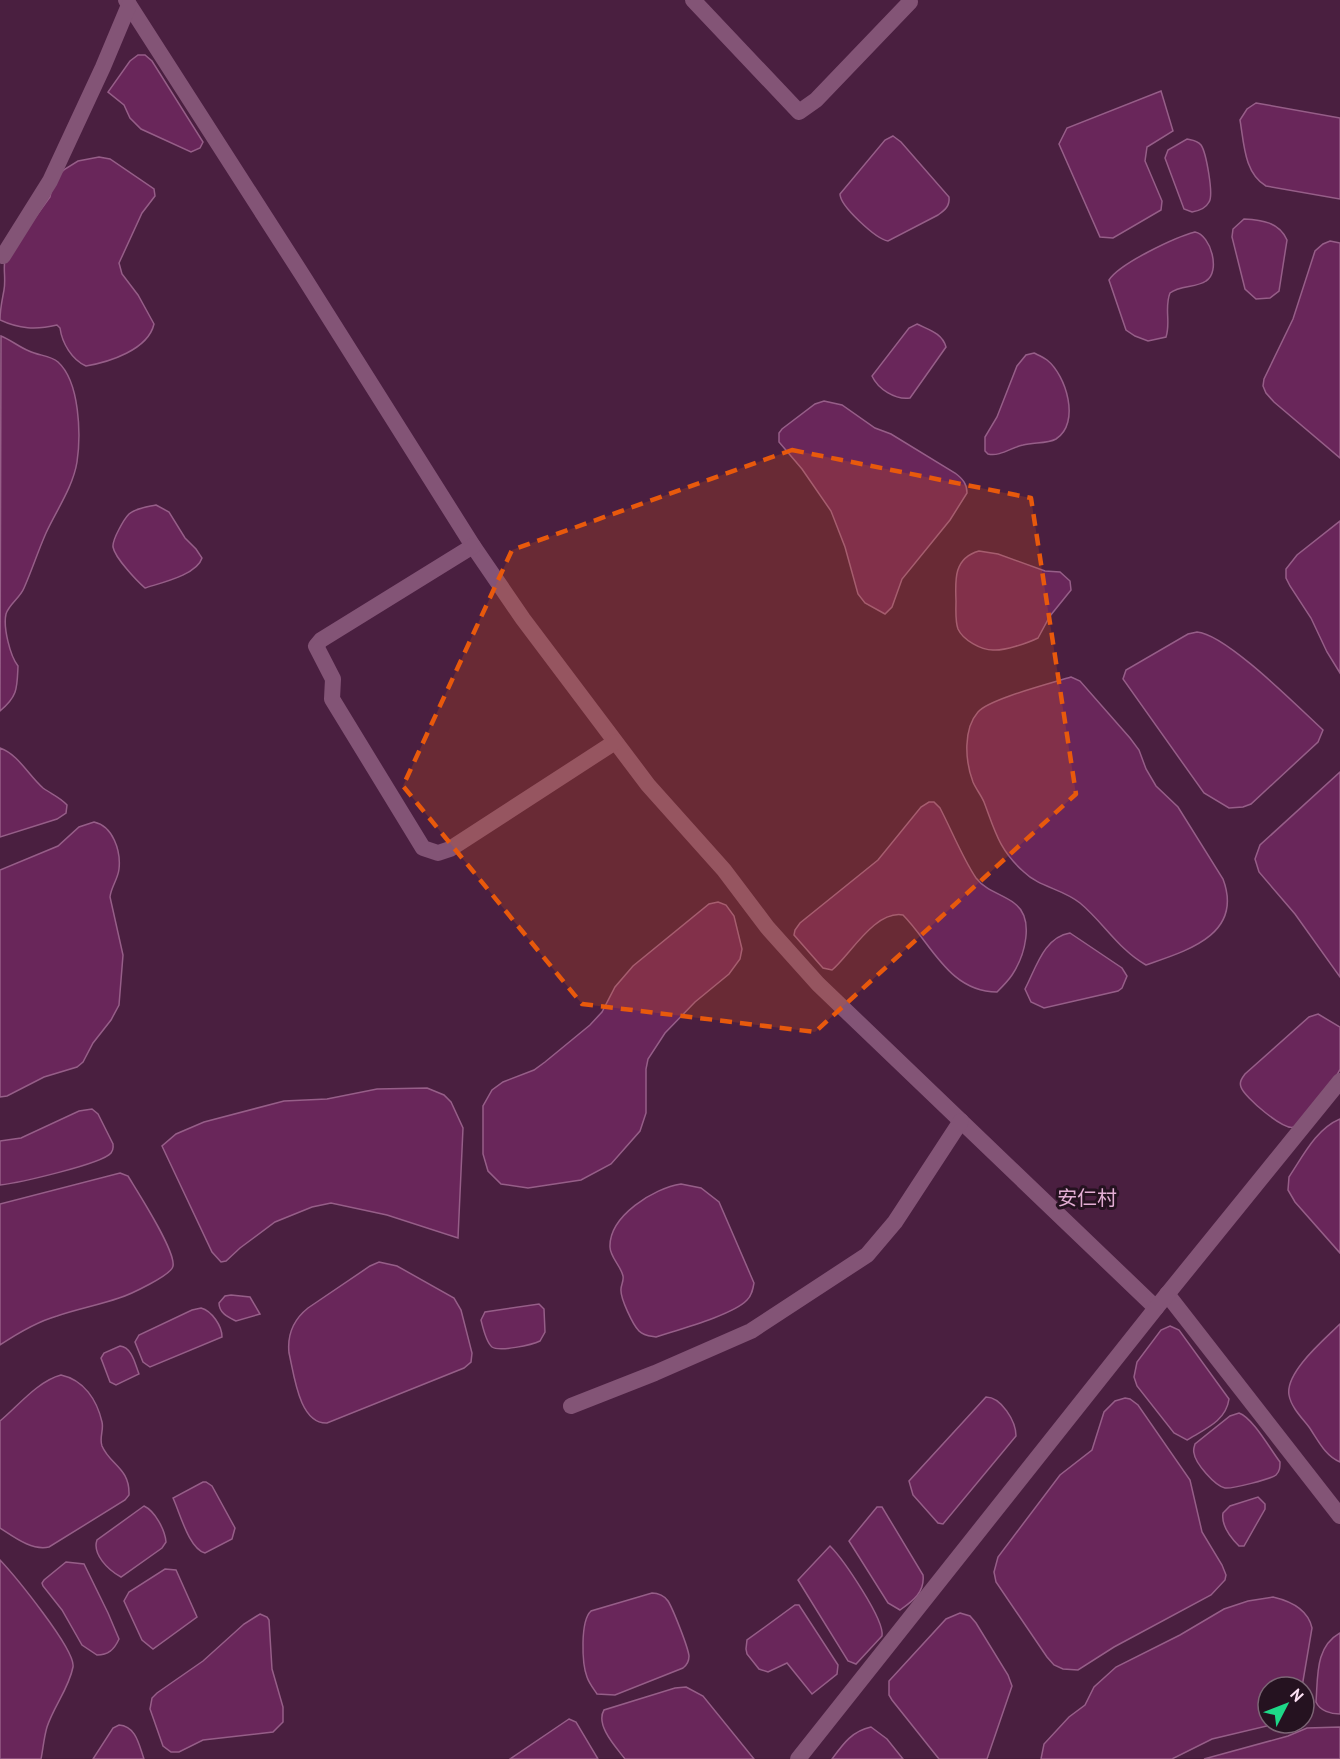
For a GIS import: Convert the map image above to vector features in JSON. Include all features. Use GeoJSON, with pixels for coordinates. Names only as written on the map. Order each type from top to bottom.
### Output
{"type":"FeatureCollection","features":[{"type":"Feature","properties":{"kind":"street"},"geometry":{"type":"LineString","coordinates":[[693,0],[799,112],[816,100],[910,2]]}},
{"type":"Feature","properties":{"kind":"street"},"geometry":{"type":"LineString","coordinates":[[3,256],[50,181],[103,67],[127,3]]}},
{"type":"Feature","properties":{"kind":"street"},"geometry":{"type":"LineString","coordinates":[[127,3],[473,546],[523,619],[648,785],[724,870],[767,927],[818,984],[1156,1308]]}},
{"type":"Feature","properties":{"kind":"street"},"geometry":{"type":"LineString","coordinates":[[473,546],[321,640],[316,646],[333,679],[332,699],[423,848],[438,853],[450,849],[615,742]]}},
{"type":"Feature","properties":{"kind":"street"},"geometry":{"type":"LineString","coordinates":[[798,1759],[1167,1294],[1340,1081]]}},
{"type":"Feature","properties":{"kind":"street"},"geometry":{"type":"LineString","coordinates":[[571,1406],[655,1373],[751,1331],[867,1255],[896,1222],[961,1120]]}},
{"type":"Feature","properties":{"kind":"street"},"geometry":{"type":"LineString","coordinates":[[1167,1294],[1340,1515]]}},
{"type":"Feature","properties":{"kind":"highlighted area"},"geometry":{"type":"Polygon","coordinates":[[[792,450],[1031,498],[1076,794],[815,1032],[582,1004],[403,786],[512,550],[792,450]]]}},
{"type":"Feature","properties":{"kind":"shaded area"},"geometry":{"type":"Polygon","coordinates":[[[138,55],[145,55],[152,61],[203,142],[200,148],[191,152],[141,129],[130,118],[124,105],[108,92],[130,61],[138,55]]]}},
{"type":"Feature","properties":{"kind":"shaded area"},"geometry":{"type":"Polygon","coordinates":[[[1161,91],[1173,131],[1147,147],[1145,161],[1162,201],[1161,210],[1113,238],[1100,237],[1059,144],[1067,128],[1161,91]]]}},
{"type":"Feature","properties":{"kind":"shaded area"},"geometry":{"type":"Polygon","coordinates":[[[1256,103],[1340,118],[1340,199],[1266,186],[1259,180],[1246,157],[1240,120],[1247,109],[1256,103]]]}},
{"type":"Feature","properties":{"kind":"shaded area"},"geometry":{"type":"Polygon","coordinates":[[[893,136],[901,142],[949,197],[949,203],[938,215],[888,241],[875,234],[860,221],[846,206],[840,194],[885,140],[893,136]]]}},
{"type":"Feature","properties":{"kind":"shaded area"},"geometry":{"type":"Polygon","coordinates":[[[1187,139],[1198,142],[1203,149],[1211,191],[1208,204],[1192,212],[1184,209],[1165,158],[1168,150],[1187,139]]]}},
{"type":"Feature","properties":{"kind":"shaded area"},"geometry":{"type":"Polygon","coordinates":[[[99,157],[110,159],[154,189],[155,196],[142,213],[119,263],[122,274],[138,295],[154,324],[144,341],[136,348],[116,358],[86,366],[76,360],[68,350],[57,325],[42,328],[21,327],[0,320],[0,316],[5,286],[5,259],[50,197],[54,179],[78,161],[99,157]]]}},
{"type":"Feature","properties":{"kind":"shaded area"},"geometry":{"type":"Polygon","coordinates":[[[1244,219],[1269,223],[1279,229],[1287,240],[1279,291],[1270,298],[1256,299],[1245,289],[1232,237],[1233,229],[1244,219]]]}},
{"type":"Feature","properties":{"kind":"shaded area"},"geometry":{"type":"Polygon","coordinates":[[[1195,232],[1206,240],[1212,254],[1213,270],[1210,276],[1198,285],[1170,293],[1166,337],[1148,341],[1135,336],[1126,330],[1109,280],[1124,266],[1136,259],[1175,239],[1195,232]]]}},
{"type":"Feature","properties":{"kind":"shaded area"},"geometry":{"type":"Polygon","coordinates":[[[1330,241],[1340,243],[1340,458],[1274,402],[1263,386],[1264,379],[1293,319],[1315,251],[1330,241]]]}},
{"type":"Feature","properties":{"kind":"shaded area"},"geometry":{"type":"Polygon","coordinates":[[[917,324],[938,335],[946,347],[910,398],[899,397],[883,389],[872,376],[909,328],[917,324]]]}},
{"type":"Feature","properties":{"kind":"shaded area"},"geometry":{"type":"Polygon","coordinates":[[[1,336],[29,351],[55,360],[65,371],[75,395],[79,438],[77,462],[72,481],[46,533],[24,588],[6,614],[5,626],[8,641],[18,666],[13,696],[0,711],[1,336]]]}},
{"type":"Feature","properties":{"kind":"shaded area"},"geometry":{"type":"Polygon","coordinates":[[[1034,353],[1054,367],[1065,387],[1069,411],[1064,432],[1052,441],[1023,445],[997,454],[988,454],[985,451],[985,437],[997,417],[1017,366],[1026,355],[1034,353]]]}},
{"type":"Feature","properties":{"kind":"shaded area"},"geometry":{"type":"Polygon","coordinates":[[[824,401],[842,405],[875,428],[891,434],[955,473],[966,487],[967,493],[950,520],[902,579],[892,607],[885,614],[865,603],[858,594],[845,547],[831,511],[802,469],[779,442],[779,433],[782,429],[815,404],[824,401]]]}},
{"type":"Feature","properties":{"kind":"shaded area"},"geometry":{"type":"Polygon","coordinates":[[[156,505],[169,512],[185,538],[202,558],[199,564],[186,574],[145,588],[122,563],[113,544],[129,514],[138,509],[156,505]]]}},
{"type":"Feature","properties":{"kind":"shaded area"},"geometry":{"type":"Polygon","coordinates":[[[1340,521],[1340,673],[1311,618],[1290,586],[1286,578],[1286,569],[1297,555],[1340,521]]]}},
{"type":"Feature","properties":{"kind":"shaded area"},"geometry":{"type":"Polygon","coordinates":[[[979,551],[998,554],[1045,571],[1060,572],[1070,581],[1071,590],[1050,616],[1038,638],[1016,646],[993,650],[973,644],[960,633],[956,615],[956,577],[960,564],[971,554],[979,551]]]}},
{"type":"Feature","properties":{"kind":"shaded area"},"geometry":{"type":"Polygon","coordinates":[[[1197,632],[1226,645],[1243,658],[1323,730],[1318,742],[1251,804],[1243,807],[1229,808],[1204,793],[1123,679],[1126,670],[1188,634],[1197,632]]]}},
{"type":"Feature","properties":{"kind":"shaded area"},"geometry":{"type":"Polygon","coordinates":[[[1071,677],[1080,681],[1130,738],[1139,750],[1156,786],[1178,807],[1223,879],[1227,898],[1225,914],[1218,927],[1207,938],[1178,954],[1146,965],[1119,944],[1080,903],[1030,877],[1016,864],[1003,848],[970,774],[967,755],[968,736],[973,719],[978,712],[1007,697],[1071,677]]]}},
{"type":"Feature","properties":{"kind":"shaded area"},"geometry":{"type":"Polygon","coordinates":[[[0,748],[13,755],[43,788],[64,802],[67,805],[66,813],[57,819],[0,837],[0,748]]]}},
{"type":"Feature","properties":{"kind":"shaded area"},"geometry":{"type":"Polygon","coordinates":[[[1340,772],[1340,977],[1295,914],[1259,872],[1255,859],[1260,845],[1340,772]]]}},
{"type":"Feature","properties":{"kind":"shaded area"},"geometry":{"type":"Polygon","coordinates":[[[934,802],[940,808],[976,878],[984,886],[1014,903],[1025,918],[1024,949],[1012,975],[997,992],[980,990],[954,975],[942,964],[903,915],[893,915],[873,926],[832,970],[823,968],[794,935],[800,923],[878,860],[921,807],[934,802]]]}},
{"type":"Feature","properties":{"kind":"shaded area"},"geometry":{"type":"Polygon","coordinates":[[[94,822],[101,824],[111,834],[119,855],[118,873],[110,897],[123,955],[119,1005],[83,1062],[77,1067],[44,1077],[7,1096],[0,1097],[0,870],[58,846],[79,827],[94,822]]]}},
{"type":"Feature","properties":{"kind":"shaded area"},"geometry":{"type":"Polygon","coordinates":[[[718,902],[726,905],[734,916],[742,949],[740,959],[729,974],[695,1002],[665,1033],[648,1059],[646,1113],[640,1131],[611,1164],[581,1180],[528,1188],[501,1184],[488,1171],[483,1154],[483,1106],[492,1090],[503,1082],[534,1070],[590,1025],[602,1012],[615,987],[633,966],[709,904],[718,902]]]}},
{"type":"Feature","properties":{"kind":"shaded area"},"geometry":{"type":"Polygon","coordinates":[[[1070,933],[1122,968],[1127,976],[1122,988],[1118,991],[1044,1008],[1031,1002],[1025,989],[1047,947],[1054,940],[1070,933]]]}},
{"type":"Feature","properties":{"kind":"shaded area"},"geometry":{"type":"Polygon","coordinates":[[[1318,1014],[1340,1027],[1340,1069],[1304,1118],[1294,1127],[1289,1127],[1256,1105],[1244,1092],[1241,1082],[1245,1074],[1309,1017],[1318,1014]]]}},
{"type":"Feature","properties":{"kind":"shaded area"},"geometry":{"type":"Polygon","coordinates":[[[427,1088],[444,1095],[451,1102],[463,1128],[458,1238],[387,1215],[331,1203],[312,1207],[275,1222],[226,1261],[221,1262],[212,1252],[162,1146],[176,1134],[204,1122],[284,1101],[327,1099],[377,1089],[427,1088]]]}},
{"type":"Feature","properties":{"kind":"shaded area"},"geometry":{"type":"Polygon","coordinates":[[[92,1109],[98,1114],[113,1144],[111,1153],[77,1167],[0,1185],[0,1141],[21,1138],[79,1111],[92,1109]]]}},
{"type":"Feature","properties":{"kind":"shaded area"},"geometry":{"type":"Polygon","coordinates":[[[1340,1119],[1340,1253],[1295,1202],[1288,1190],[1289,1177],[1311,1144],[1324,1129],[1340,1119]]]}},
{"type":"Feature","properties":{"kind":"shaded area"},"geometry":{"type":"Polygon","coordinates":[[[120,1173],[128,1176],[162,1235],[172,1258],[171,1270],[132,1293],[42,1321],[0,1345],[0,1204],[120,1173]]]}},
{"type":"Feature","properties":{"kind":"shaded area"},"geometry":{"type":"Polygon","coordinates":[[[681,1184],[701,1188],[719,1202],[754,1283],[751,1294],[740,1306],[656,1337],[649,1336],[636,1328],[625,1305],[621,1293],[623,1276],[610,1251],[612,1236],[625,1214],[635,1205],[658,1191],[681,1184]]]}},
{"type":"Feature","properties":{"kind":"shaded area"},"geometry":{"type":"Polygon","coordinates":[[[379,1262],[397,1266],[454,1298],[461,1310],[472,1353],[471,1362],[464,1368],[327,1423],[318,1421],[310,1415],[299,1396],[289,1353],[292,1328],[298,1317],[308,1308],[379,1262]]]}},
{"type":"Feature","properties":{"kind":"shaded area"},"geometry":{"type":"Polygon","coordinates":[[[225,1296],[250,1297],[260,1314],[236,1321],[227,1316],[222,1312],[219,1303],[225,1296]]]}},
{"type":"Feature","properties":{"kind":"shaded area"},"geometry":{"type":"Polygon","coordinates":[[[539,1304],[544,1309],[545,1332],[540,1341],[508,1348],[496,1348],[490,1345],[481,1320],[485,1312],[539,1304]]]}},
{"type":"Feature","properties":{"kind":"shaded area"},"geometry":{"type":"Polygon","coordinates":[[[201,1308],[209,1312],[216,1320],[222,1337],[150,1367],[143,1362],[135,1342],[139,1335],[201,1308]]]}},
{"type":"Feature","properties":{"kind":"shaded area"},"geometry":{"type":"Polygon","coordinates":[[[1340,1324],[1340,1462],[1322,1447],[1294,1408],[1289,1395],[1289,1386],[1307,1356],[1340,1324]]]}},
{"type":"Feature","properties":{"kind":"shaded area"},"geometry":{"type":"Polygon","coordinates":[[[1170,1326],[1179,1330],[1229,1399],[1219,1419],[1187,1440],[1174,1433],[1137,1386],[1134,1377],[1137,1362],[1161,1330],[1170,1326]]]}},
{"type":"Feature","properties":{"kind":"shaded area"},"geometry":{"type":"Polygon","coordinates":[[[120,1346],[130,1353],[139,1374],[116,1385],[110,1382],[101,1358],[104,1353],[120,1346]]]}},
{"type":"Feature","properties":{"kind":"shaded area"},"geometry":{"type":"Polygon","coordinates":[[[61,1375],[83,1386],[97,1406],[102,1422],[102,1446],[123,1473],[129,1495],[125,1500],[49,1547],[43,1548],[23,1542],[0,1528],[0,1421],[36,1388],[61,1375]]]}},
{"type":"Feature","properties":{"kind":"shaded area"},"geometry":{"type":"Polygon","coordinates":[[[986,1397],[997,1401],[1007,1411],[1016,1436],[943,1524],[938,1523],[913,1495],[909,1481],[986,1397]]]}},
{"type":"Feature","properties":{"kind":"shaded area"},"geometry":{"type":"Polygon","coordinates":[[[1125,1398],[1138,1405],[1190,1480],[1202,1532],[1222,1565],[1226,1575],[1225,1580],[1211,1595],[1114,1647],[1078,1670],[1063,1669],[1054,1665],[1047,1657],[996,1582],[994,1572],[998,1557],[1060,1475],[1092,1450],[1104,1412],[1115,1401],[1125,1398]]]}},
{"type":"Feature","properties":{"kind":"shaded area"},"geometry":{"type":"Polygon","coordinates":[[[1239,1413],[1250,1421],[1261,1434],[1280,1462],[1280,1469],[1276,1475],[1267,1479],[1225,1488],[1211,1479],[1202,1468],[1195,1457],[1194,1448],[1195,1444],[1230,1416],[1239,1413]]]}},
{"type":"Feature","properties":{"kind":"shaded area"},"geometry":{"type":"Polygon","coordinates":[[[203,1482],[212,1486],[235,1528],[232,1539],[205,1553],[194,1545],[173,1498],[203,1482]]]}},
{"type":"Feature","properties":{"kind":"shaded area"},"geometry":{"type":"Polygon","coordinates":[[[1258,1497],[1265,1504],[1265,1509],[1244,1546],[1239,1546],[1227,1531],[1223,1522],[1223,1513],[1230,1506],[1258,1497]]]}},
{"type":"Feature","properties":{"kind":"shaded area"},"geometry":{"type":"Polygon","coordinates":[[[144,1506],[159,1521],[166,1542],[162,1548],[121,1577],[102,1561],[97,1551],[97,1540],[144,1506]]]}},
{"type":"Feature","properties":{"kind":"shaded area"},"geometry":{"type":"Polygon","coordinates":[[[877,1507],[882,1507],[923,1575],[920,1591],[900,1610],[888,1603],[849,1541],[877,1507]]]}},
{"type":"Feature","properties":{"kind":"shaded area"},"geometry":{"type":"Polygon","coordinates":[[[830,1546],[862,1590],[881,1628],[882,1636],[856,1664],[848,1661],[798,1580],[830,1546]]]}},
{"type":"Feature","properties":{"kind":"shaded area"},"geometry":{"type":"Polygon","coordinates":[[[0,1560],[55,1630],[65,1645],[73,1667],[65,1690],[47,1727],[41,1759],[0,1759],[0,1560]]]}},
{"type":"Feature","properties":{"kind":"shaded area"},"geometry":{"type":"Polygon","coordinates":[[[66,1562],[84,1564],[108,1613],[119,1639],[113,1649],[107,1653],[97,1655],[82,1645],[62,1610],[43,1586],[44,1580],[66,1562]]]}},
{"type":"Feature","properties":{"kind":"shaded area"},"geometry":{"type":"Polygon","coordinates":[[[165,1569],[176,1570],[197,1617],[153,1649],[142,1640],[124,1601],[129,1592],[165,1569]]]}},
{"type":"Feature","properties":{"kind":"shaded area"},"geometry":{"type":"Polygon","coordinates":[[[652,1593],[667,1599],[688,1651],[688,1663],[683,1668],[615,1695],[597,1694],[585,1671],[583,1643],[587,1616],[591,1611],[652,1593]]]}},
{"type":"Feature","properties":{"kind":"shaded area"},"geometry":{"type":"Polygon","coordinates":[[[1273,1597],[1286,1601],[1307,1616],[1312,1628],[1304,1675],[1256,1675],[1256,1728],[1212,1739],[1172,1759],[1041,1759],[1044,1744],[1069,1717],[1085,1705],[1094,1687],[1116,1667],[1180,1635],[1224,1609],[1248,1601],[1273,1597]]]}},
{"type":"Feature","properties":{"kind":"shaded area"},"geometry":{"type":"Polygon","coordinates":[[[795,1605],[799,1605],[838,1665],[837,1674],[812,1694],[787,1663],[768,1672],[759,1669],[747,1654],[746,1649],[747,1640],[795,1605]]]}},
{"type":"Feature","properties":{"kind":"shaded area"},"geometry":{"type":"Polygon","coordinates":[[[960,1613],[970,1616],[976,1623],[1008,1675],[1012,1686],[987,1759],[939,1759],[889,1695],[889,1681],[946,1619],[960,1613]]]}},
{"type":"Feature","properties":{"kind":"shaded area"},"geometry":{"type":"Polygon","coordinates":[[[260,1614],[269,1620],[272,1669],[283,1707],[283,1722],[273,1732],[203,1740],[179,1752],[171,1752],[163,1746],[150,1709],[152,1698],[203,1661],[244,1624],[260,1614]]]}},
{"type":"Feature","properties":{"kind":"shaded area"},"geometry":{"type":"Polygon","coordinates":[[[1340,1633],[1340,1714],[1320,1708],[1316,1702],[1319,1663],[1326,1646],[1340,1633]]]}},
{"type":"Feature","properties":{"kind":"shaded area"},"geometry":{"type":"Polygon","coordinates":[[[686,1687],[703,1696],[754,1759],[625,1759],[604,1729],[602,1716],[604,1710],[675,1688],[686,1687]]]}},
{"type":"Feature","properties":{"kind":"shaded area"},"geometry":{"type":"Polygon","coordinates":[[[569,1719],[576,1722],[598,1759],[510,1759],[569,1719]]]}},
{"type":"Feature","properties":{"kind":"shaded area"},"geometry":{"type":"Polygon","coordinates":[[[119,1725],[125,1726],[133,1733],[144,1759],[93,1759],[113,1728],[119,1725]]]}},
{"type":"Feature","properties":{"kind":"shaded area"},"geometry":{"type":"Polygon","coordinates":[[[871,1727],[887,1739],[903,1759],[832,1759],[853,1735],[871,1727]]]}},
{"type":"Feature","properties":{"kind":"shaded area"},"geometry":{"type":"Polygon","coordinates":[[[1340,1727],[1340,1759],[1204,1759],[1290,1735],[1316,1735],[1316,1728],[1340,1727]]]}},
{"type":"Feature","properties":{"kind":"district","name":"安仁村"},"geometry":{"type":"Point","coordinates":[1087,1198]}}]}
